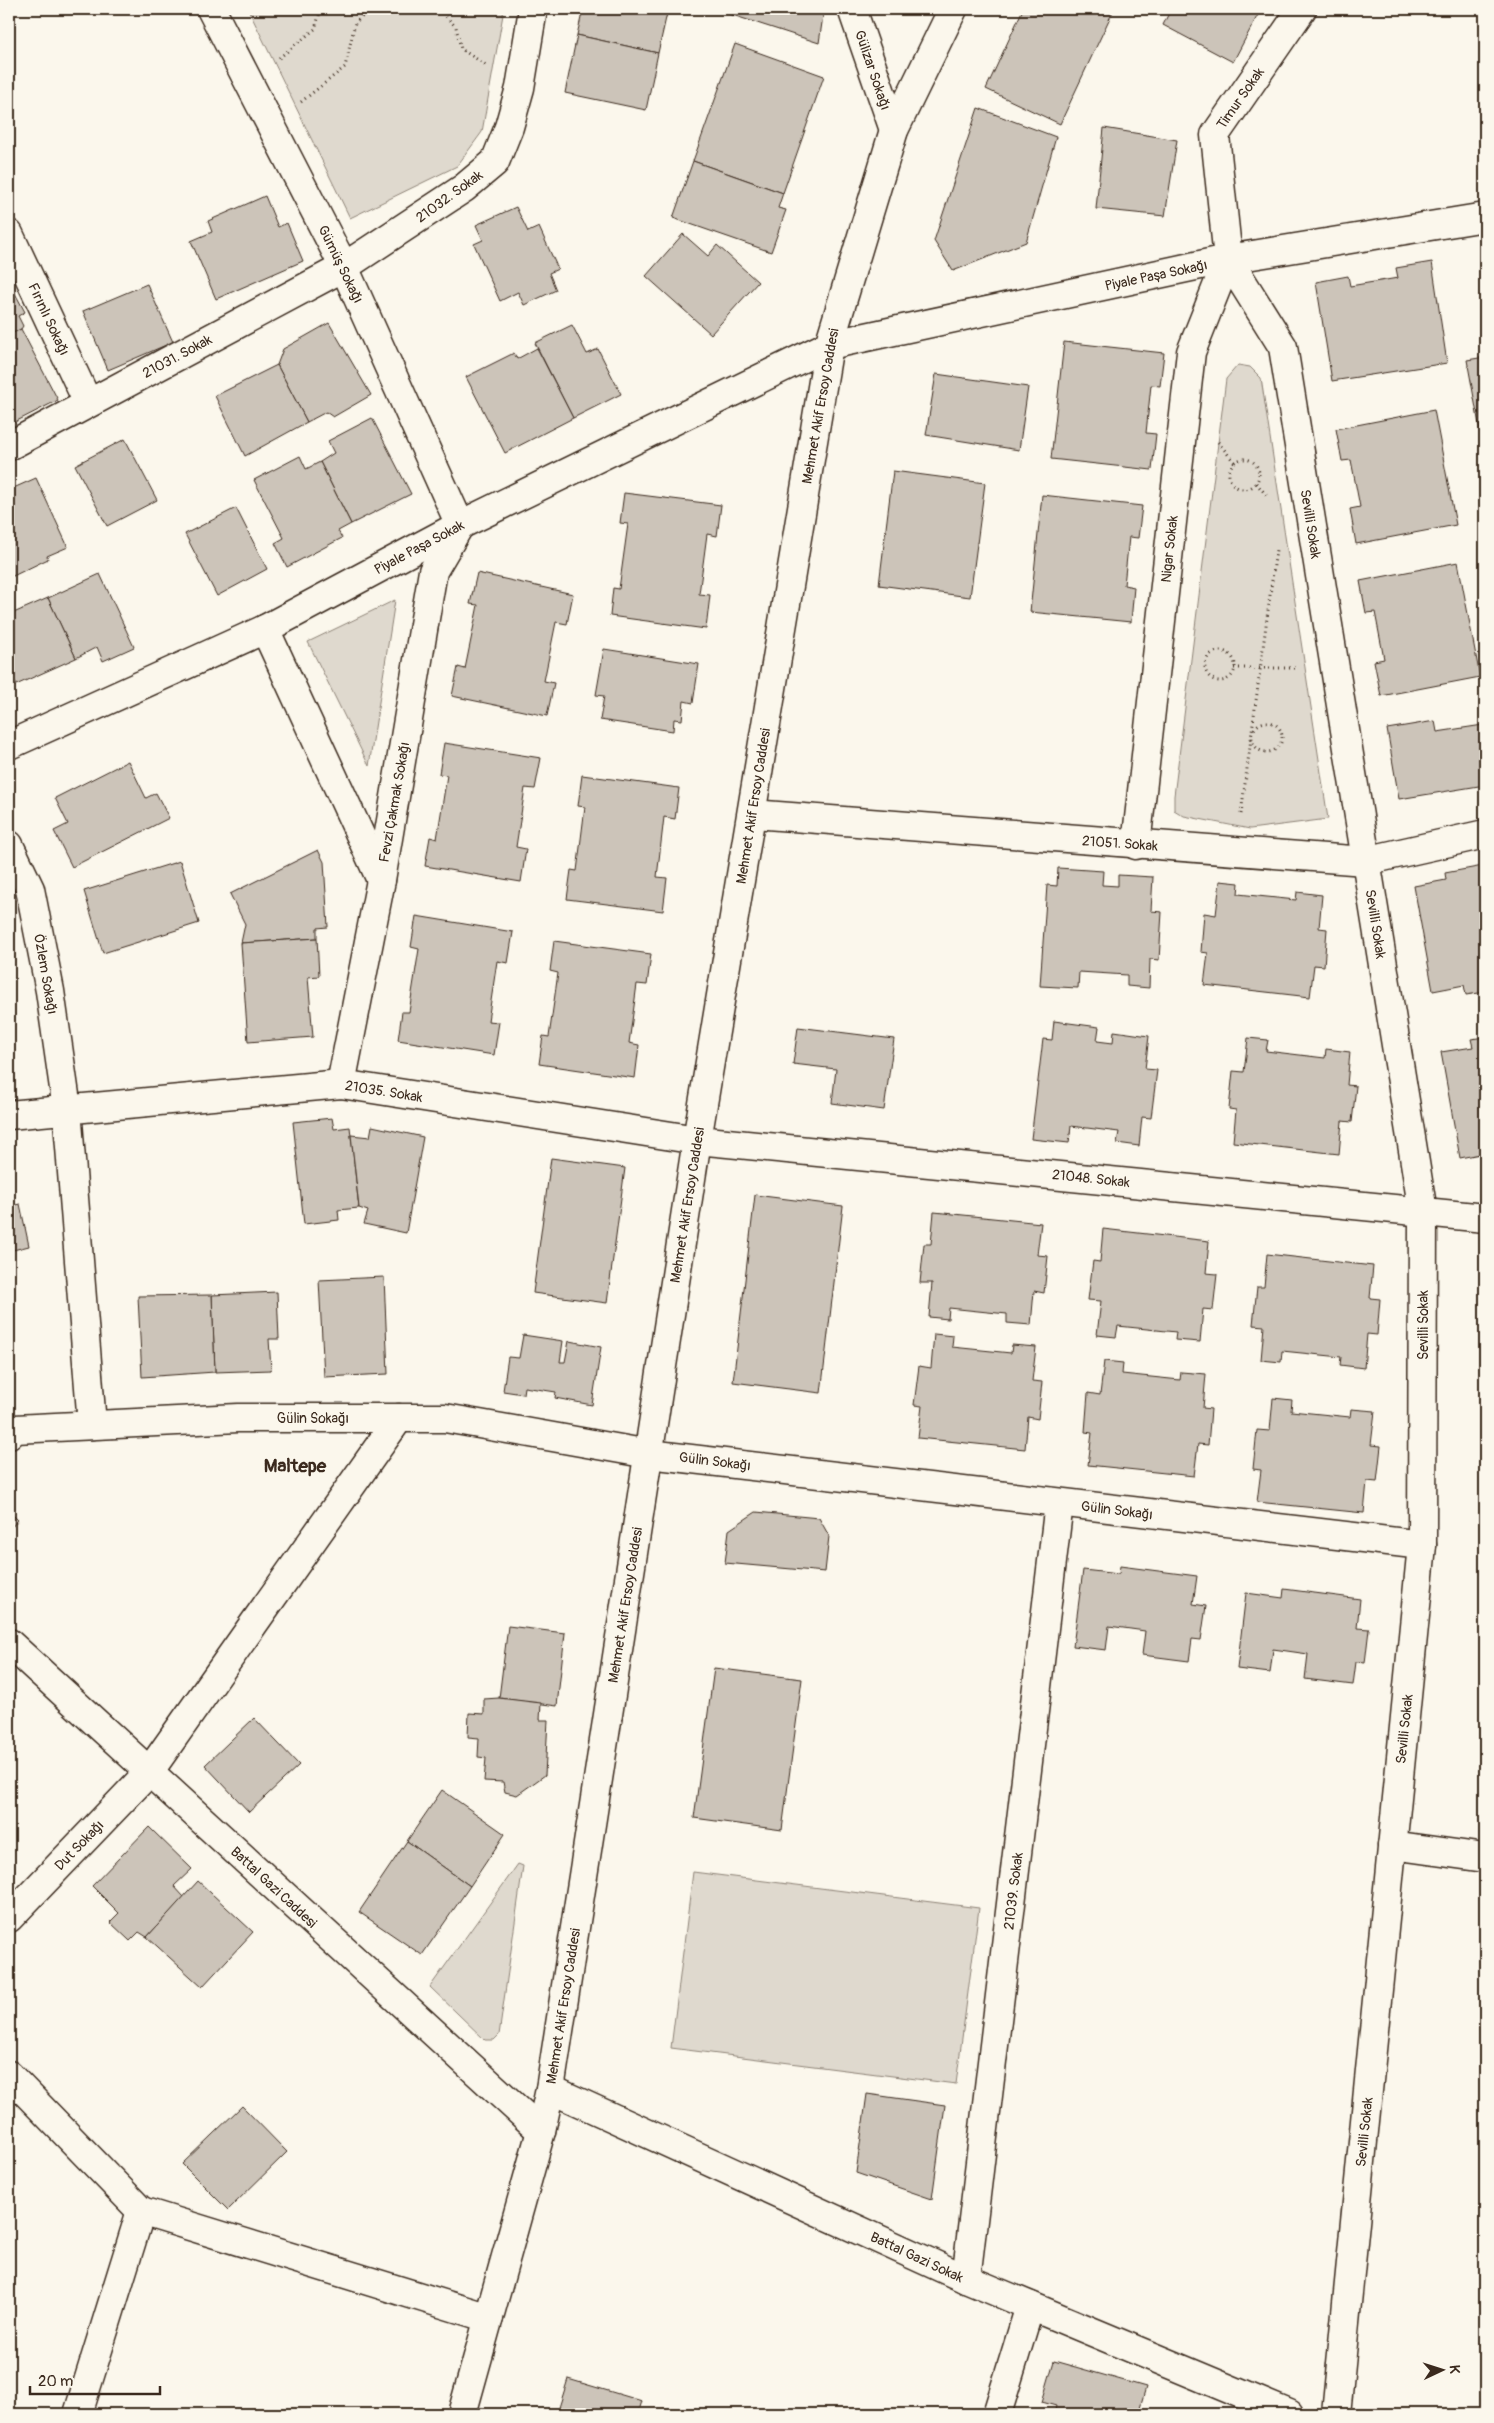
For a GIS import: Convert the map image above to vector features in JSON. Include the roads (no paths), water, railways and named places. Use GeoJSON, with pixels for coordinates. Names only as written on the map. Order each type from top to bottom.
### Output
{"type":"FeatureCollection","features":[{"type":"Feature","properties":{"kind":"street","name":"Gümüş Sokağı"},"geometry":{"type":"LineString","coordinates":[[211,9],[344,267],[460,525]]}},
{"type":"Feature","properties":{"kind":"street","name":"21032. Sokak"},"geometry":{"type":"LineString","coordinates":[[344,267],[464,188],[494,162],[509,126],[520,88],[533,9]]}},
{"type":"Feature","properties":{"kind":"street","name":"Gülizar Sokağı"},"geometry":{"type":"LineString","coordinates":[[852,9],[894,130]]}},
{"type":"Feature","properties":{"kind":"street","name":"Mehmet Akif Ersoy Caddesi"},"geometry":{"type":"LineString","coordinates":[[462,2414],[541,2131],[550,2089],[697,1140],[829,345],[894,130],[953,9]]}},
{"type":"Feature","properties":{"kind":"street","name":"Timur Sokak"},"geometry":{"type":"LineString","coordinates":[[1228,259],[1214,135],[1302,9]]}},
{"type":"Feature","properties":{"kind":"street","name":"Piyale Paşa Sokağı"},"geometry":{"type":"LineString","coordinates":[[829,345],[1228,259],[1485,217]]}},
{"type":"Feature","properties":{"kind":"street","name":"Fırınlı Sokağı"},"geometry":{"type":"LineString","coordinates":[[9,234],[88,403]]}},
{"type":"Feature","properties":{"kind":"street","name":"Nigar Sokak"},"geometry":{"type":"LineString","coordinates":[[1136,845],[1191,352],[1228,259]]}},
{"type":"Feature","properties":{"kind":"street","name":"Sevilli Sokak"},"geometry":{"type":"LineString","coordinates":[[1228,259],[1283,347],[1423,1212],[1422,1545],[1336,2414]]}},
{"type":"Feature","properties":{"kind":"street","name":"21031. Sokak"},"geometry":{"type":"LineString","coordinates":[[9,446],[344,267]]}},
{"type":"Feature","properties":{"kind":"street","name":"Piyale Paşa Sokak"},"geometry":{"type":"LineString","coordinates":[[9,745],[265,629],[460,525],[829,345]]}},
{"type":"Feature","properties":{"kind":"street","name":"Fevzi Çakmak Sokağı"},"geometry":{"type":"LineString","coordinates":[[340,1084],[381,880],[433,571],[460,525]]}},
{"type":"Feature","properties":{"kind":"street"},"geometry":{"type":"LineString","coordinates":[[265,629],[381,880]]}},
{"type":"Feature","properties":{"kind":"street","name":"21051. Sokak"},"geometry":{"type":"LineString","coordinates":[[752,814],[1136,845],[1365,861],[1485,834]]}},
{"type":"Feature","properties":{"kind":"street","name":"Özlem Sokağı"},"geometry":{"type":"LineString","coordinates":[[9,845],[30,889],[50,991],[66,1108],[92,1425]]}},
{"type":"Feature","properties":{"kind":"street","name":"21035. Sokak"},"geometry":{"type":"LineString","coordinates":[[9,1114],[340,1084],[697,1140]]}},
{"type":"Feature","properties":{"kind":"street","name":"21048. Sokak"},"geometry":{"type":"LineString","coordinates":[[697,1140],[1485,1218]]}},
{"type":"Feature","properties":{"kind":"street","name":"Gülin Sokağı"},"geometry":{"type":"LineString","coordinates":[[9,1435],[15,1430],[238,1418],[445,1418],[649,1454],[1422,1545]]}},
{"type":"Feature","properties":{"kind":"street","name":"Dut Sokağı"},"geometry":{"type":"LineString","coordinates":[[9,1918],[149,1772],[399,1418]]}},
{"type":"Feature","properties":{"kind":"street","name":"21039. Sokak"},"geometry":{"type":"LineString","coordinates":[[966,2279],[1059,1503]]}},
{"type":"Feature","properties":{"kind":"street","name":"Battal Gazi Caddesi"},"geometry":{"type":"LineString","coordinates":[[9,1642],[541,2131]]}},
{"type":"Feature","properties":{"kind":"street"},"geometry":{"type":"LineString","coordinates":[[1392,1845],[1485,1858]]}},
{"type":"Feature","properties":{"kind":"street"},"geometry":{"type":"LineString","coordinates":[[9,2075],[142,2211],[488,2318]]}},
{"type":"Feature","properties":{"kind":"street","name":"Battal Gazi Sokak"},"geometry":{"type":"LineString","coordinates":[[550,2089],[966,2279],[1289,2414]]}},
{"type":"Feature","properties":{"kind":"street"},"geometry":{"type":"LineString","coordinates":[[78,2414],[142,2211]]}},
{"type":"Feature","properties":{"kind":"street"},"geometry":{"type":"LineString","coordinates":[[997,2414],[1030,2306]]}},
{"type":"Feature","properties":{"kind":"district","name":"Maltepe"},"geometry":{"type":"Point","coordinates":[295,1465]}}]}
